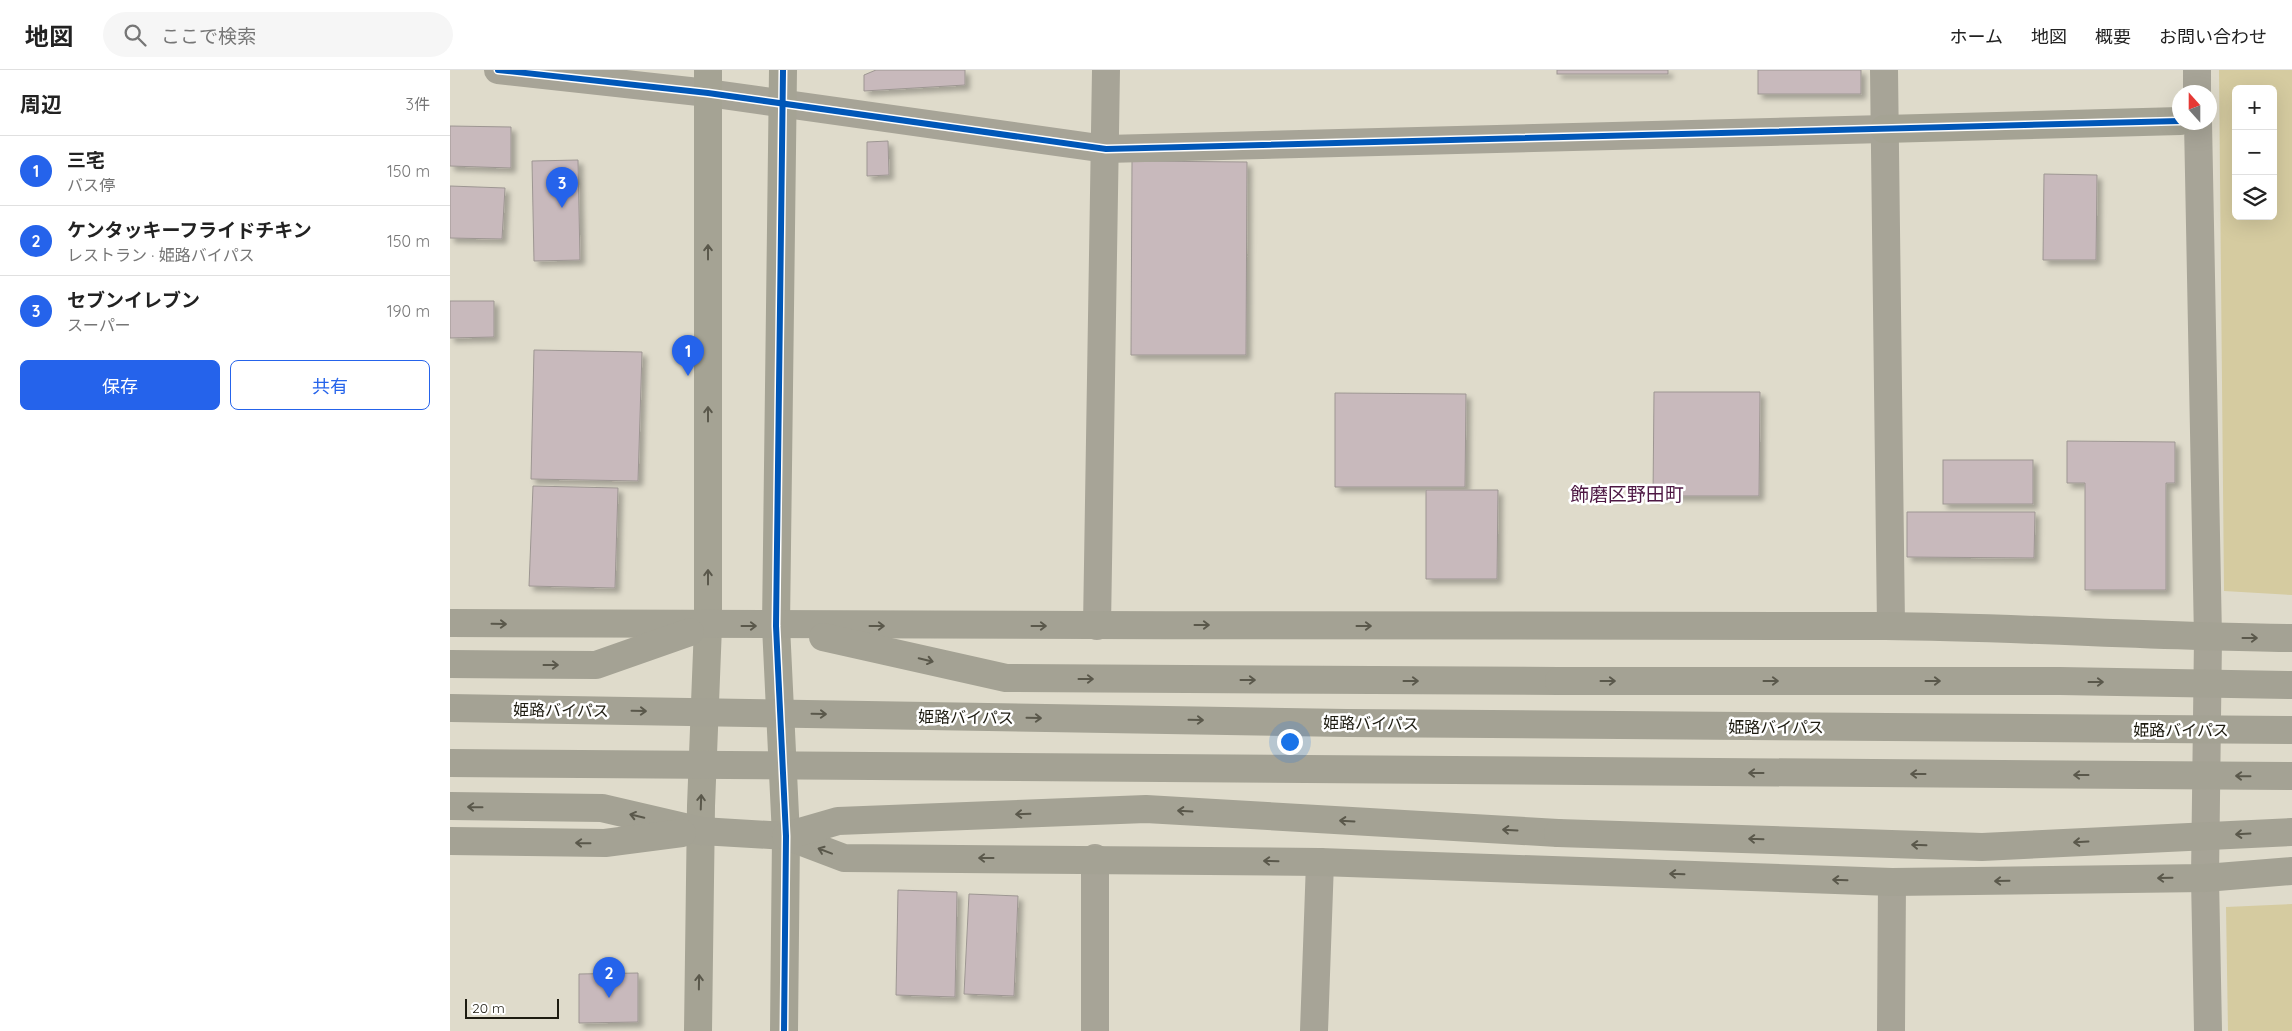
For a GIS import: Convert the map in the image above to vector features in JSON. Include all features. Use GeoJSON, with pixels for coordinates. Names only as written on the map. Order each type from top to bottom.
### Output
{"type":"FeatureCollection","features":[{"type":"Feature","properties":{"kind":"highway"},"geometry":{"type":"LineString","coordinates":[[450,623],[708,626],[1891,626],[2208,638],[2292,638]]}},
{"type":"Feature","properties":{"kind":"highway"},"geometry":{"type":"LineString","coordinates":[[450,664],[596,665],[708,626]]}},
{"type":"Feature","properties":{"kind":"highway"},"geometry":{"type":"LineString","coordinates":[[776,626],[1006,678],[2070,682],[2292,685]]}},
{"type":"Feature","properties":{"kind":"highway","name":"姫路バイパス"},"geometry":{"type":"LineString","coordinates":[[450,708],[1377,723],[2292,730]]}},
{"type":"Feature","properties":{"kind":"highway"},"geometry":{"type":"LineString","coordinates":[[450,763],[2292,776]]}},
{"type":"Feature","properties":{"kind":"highway"},"geometry":{"type":"LineString","coordinates":[[450,806],[602,808],[701,831],[786,836],[844,858],[1095,858],[1320,862],[1892,882],[2205,878],[2292,870]]}},
{"type":"Feature","properties":{"kind":"highway"},"geometry":{"type":"LineString","coordinates":[[786,836],[838,821],[1146,809],[1558,833],[1982,847],[2292,832]]}},
{"type":"Feature","properties":{"kind":"highway"},"geometry":{"type":"LineString","coordinates":[[450,841],[605,844],[701,831]]}},
{"type":"Feature","properties":{"kind":"street"},"geometry":{"type":"LineString","coordinates":[[498,70],[708,82],[782,104],[1106,150],[2172,121]]}},
{"type":"Feature","properties":{"kind":"street"},"geometry":{"type":"LineString","coordinates":[[783,70],[776,626],[786,836],[784,1031]]}},
{"type":"Feature","properties":{"kind":"street"},"geometry":{"type":"LineString","coordinates":[[1097,626],[1106,70]]}},
{"type":"Feature","properties":{"kind":"street"},"geometry":{"type":"LineString","coordinates":[[1884,70],[1891,626]]}},
{"type":"Feature","properties":{"kind":"street"},"geometry":{"type":"LineString","coordinates":[[2197,70],[2197,85]]}},
{"type":"Feature","properties":{"kind":"street"},"geometry":{"type":"LineString","coordinates":[[698,1031],[701,831],[708,626],[708,82]]}},
{"type":"Feature","properties":{"kind":"street"},"geometry":{"type":"LineString","coordinates":[[2198,130],[2208,638],[2205,878],[2208,1031]]}},
{"type":"Feature","properties":{"kind":"street"},"geometry":{"type":"LineString","coordinates":[[1095,858],[1095,1031]]}},
{"type":"Feature","properties":{"kind":"street"},"geometry":{"type":"LineString","coordinates":[[1314,1031],[1320,862]]}},
{"type":"Feature","properties":{"kind":"street"},"geometry":{"type":"LineString","coordinates":[[1891,1031],[1892,882]]}},
{"type":"Feature","properties":{"kind":"shaded area"},"geometry":{"type":"Polygon","coordinates":[[[2219,70],[2292,70],[2292,595],[2224,591],[2219,70]]]}},
{"type":"Feature","properties":{"kind":"shaded area"},"geometry":{"type":"Polygon","coordinates":[[[2292,904],[2292,1031],[2228,1031],[2226,907],[2292,904]]]}},
{"type":"Feature","properties":{"kind":"building"},"geometry":{"type":"Polygon","coordinates":[[[876,70],[965,70],[965,85],[864,91],[864,75],[876,70]]]}},
{"type":"Feature","properties":{"kind":"building"},"geometry":{"type":"Polygon","coordinates":[[[1557,70],[1668,70],[1668,74],[1557,74],[1557,70]]]}},
{"type":"Feature","properties":{"kind":"building"},"geometry":{"type":"Polygon","coordinates":[[[1758,70],[1861,70],[1861,94],[1758,94],[1758,70]]]}},
{"type":"Feature","properties":{"kind":"building"},"geometry":{"type":"Polygon","coordinates":[[[450,126],[511,127],[511,168],[450,166],[450,126]]]}},
{"type":"Feature","properties":{"kind":"building"},"geometry":{"type":"Polygon","coordinates":[[[888,141],[889,175],[867,176],[867,142],[888,141]]]}},
{"type":"Feature","properties":{"kind":"building"},"geometry":{"type":"Polygon","coordinates":[[[578,160],[580,260],[534,261],[532,161],[578,160]]]}},
{"type":"Feature","properties":{"kind":"building"},"geometry":{"type":"Polygon","coordinates":[[[1132,161],[1247,162],[1246,355],[1131,355],[1132,161]]]}},
{"type":"Feature","properties":{"kind":"building"},"geometry":{"type":"Polygon","coordinates":[[[2044,174],[2097,175],[2096,260],[2043,260],[2044,174]]]}},
{"type":"Feature","properties":{"kind":"building"},"geometry":{"type":"Polygon","coordinates":[[[450,186],[505,188],[502,239],[450,238],[450,186]]]}},
{"type":"Feature","properties":{"kind":"building"},"geometry":{"type":"Polygon","coordinates":[[[450,301],[494,301],[494,337],[450,338],[450,301]]]}},
{"type":"Feature","properties":{"kind":"building"},"geometry":{"type":"Polygon","coordinates":[[[534,350],[642,352],[638,481],[531,479],[534,350]]]}},
{"type":"Feature","properties":{"kind":"building"},"geometry":{"type":"Polygon","coordinates":[[[1654,392],[1760,392],[1759,496],[1653,496],[1654,392]]]}},
{"type":"Feature","properties":{"kind":"building"},"geometry":{"type":"Polygon","coordinates":[[[1335,393],[1466,394],[1465,487],[1335,487],[1335,393]]]}},
{"type":"Feature","properties":{"kind":"building"},"geometry":{"type":"Polygon","coordinates":[[[2067,441],[2175,442],[2175,483],[2166,483],[2166,590],[2085,590],[2085,483],[2067,483],[2067,441]]]}},
{"type":"Feature","properties":{"kind":"building"},"geometry":{"type":"Polygon","coordinates":[[[1943,460],[2033,460],[2033,504],[1943,504],[1943,460]]]}},
{"type":"Feature","properties":{"kind":"building"},"geometry":{"type":"Polygon","coordinates":[[[533,486],[618,488],[615,588],[529,586],[533,486]]]}},
{"type":"Feature","properties":{"kind":"building"},"geometry":{"type":"Polygon","coordinates":[[[1426,490],[1498,490],[1497,579],[1426,579],[1426,490]]]}},
{"type":"Feature","properties":{"kind":"building"},"geometry":{"type":"Polygon","coordinates":[[[1907,512],[2035,512],[2034,558],[1907,557],[1907,512]]]}},
{"type":"Feature","properties":{"kind":"building"},"geometry":{"type":"Polygon","coordinates":[[[898,890],[957,892],[955,997],[896,995],[898,890]]]}},
{"type":"Feature","properties":{"kind":"building"},"geometry":{"type":"Polygon","coordinates":[[[969,894],[1018,896],[1014,996],[964,994],[969,894]]]}},
{"type":"Feature","properties":{"kind":"building"},"geometry":{"type":"Polygon","coordinates":[[[638,973],[638,1022],[579,1023],[579,974],[638,973]]]}},
{"type":"Feature","properties":{"kind":"cycle path"},"geometry":{"type":"LineString","coordinates":[[498,70],[708,93],[1106,149],[2172,121]]}},
{"type":"Feature","properties":{"kind":"cycle path"},"geometry":{"type":"LineString","coordinates":[[783,70],[776,626],[786,836],[784,1031]]}},
{"type":"Feature","properties":{"kind":"place","name":"セブンイレブン"},"geometry":{"type":"Point","coordinates":[562,208]}},
{"type":"Feature","properties":{"kind":"place","name":"三宅"},"geometry":{"type":"Point","coordinates":[688,376]}},
{"type":"Feature","properties":{"kind":"place","name":"ケンタッキーフライドチキン"},"geometry":{"type":"Point","coordinates":[609,998]}},
{"type":"Feature","properties":{"kind":"district","name":"飾磨区野田町"},"geometry":{"type":"Point","coordinates":[1627,494]}}]}
